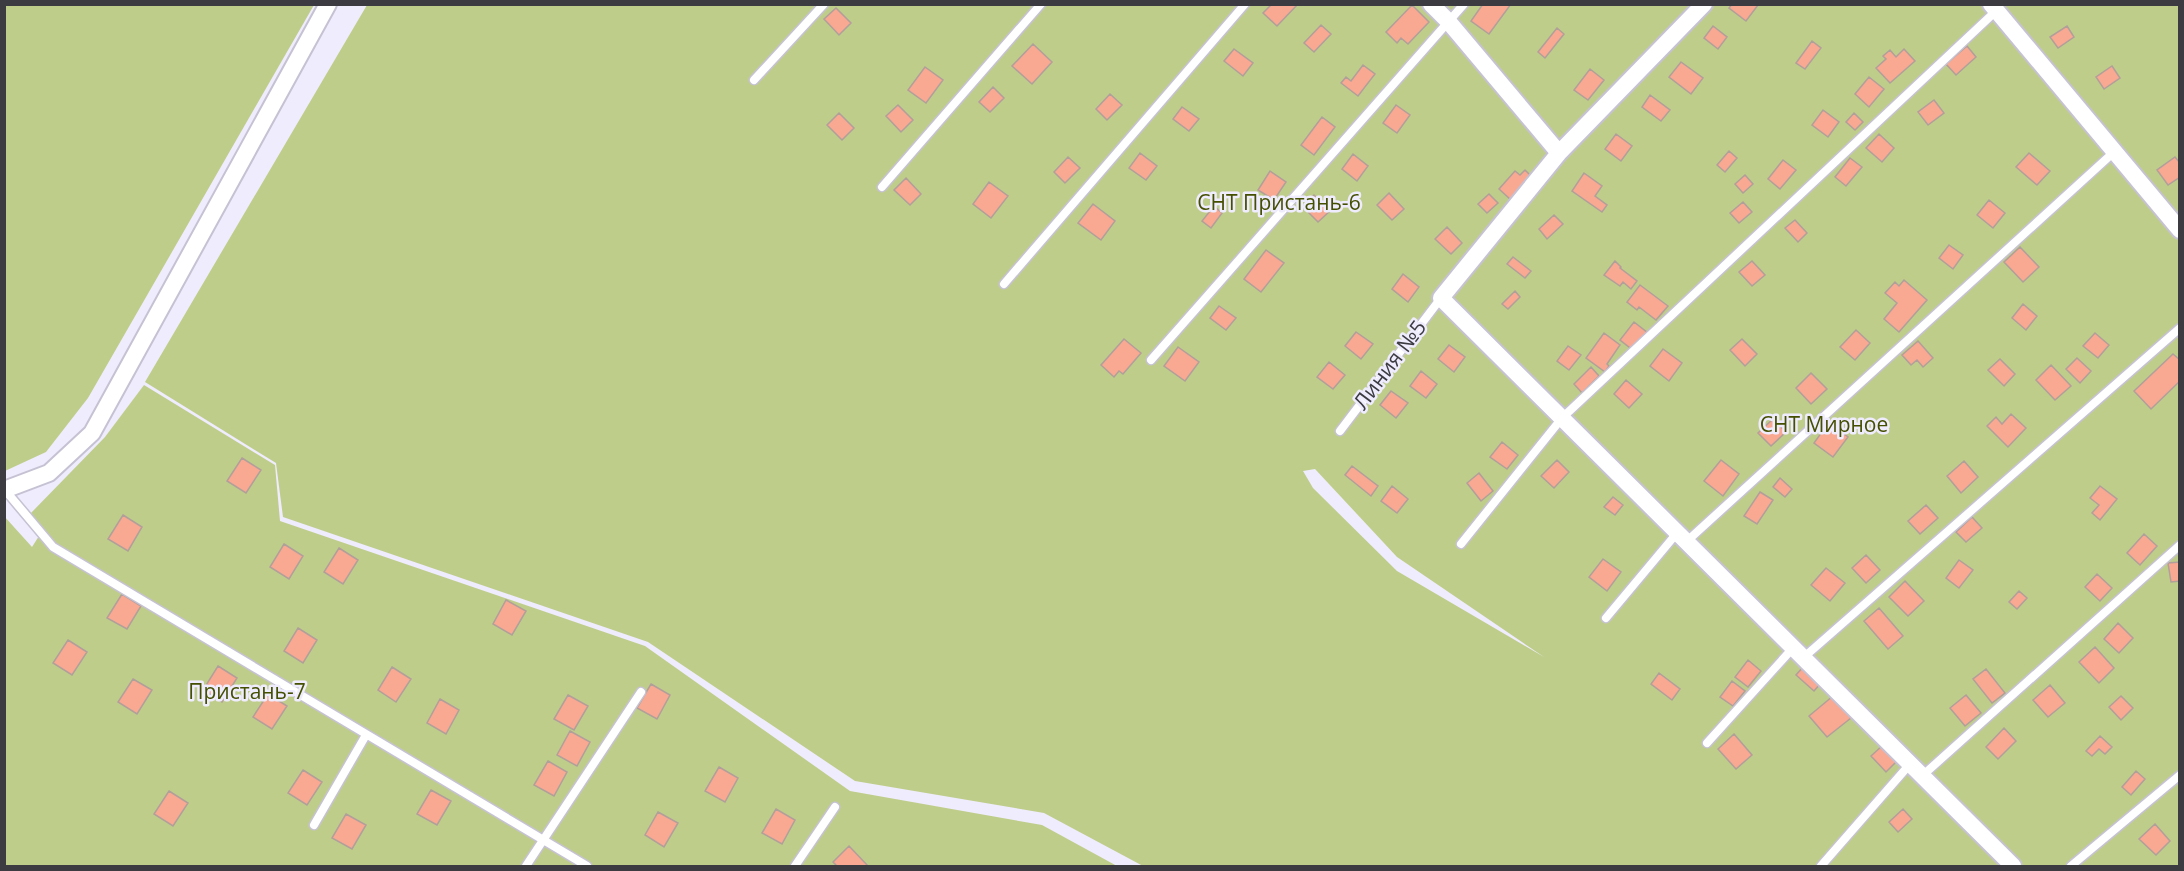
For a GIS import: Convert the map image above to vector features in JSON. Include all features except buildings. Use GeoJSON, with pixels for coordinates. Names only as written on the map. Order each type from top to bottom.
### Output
{"type":"FeatureCollection","features":[{"type":"Feature","properties":{"kind":"street"},"geometry":{"type":"LineString","coordinates":[[5,490],[49,473],[92,433],[328,4]]}},
{"type":"Feature","properties":{"kind":"street"},"geometry":{"type":"LineString","coordinates":[[1431,4],[1448,21],[1559,153]]}},
{"type":"Feature","properties":{"kind":"street"},"geometry":{"type":"LineString","coordinates":[[1704,4],[1559,153],[1441,298],[2013,867]]}},
{"type":"Feature","properties":{"kind":"street"},"geometry":{"type":"LineString","coordinates":[[1994,8],[2180,230]]}},
{"type":"Feature","properties":{"kind":"lane"},"geometry":{"type":"LineString","coordinates":[[754,80],[824,4]]}},
{"type":"Feature","properties":{"kind":"lane"},"geometry":{"type":"LineString","coordinates":[[882,187],[1041,4]]}},
{"type":"Feature","properties":{"kind":"lane"},"geometry":{"type":"LineString","coordinates":[[1004,284],[1245,4]]}},
{"type":"Feature","properties":{"kind":"lane"},"geometry":{"type":"LineString","coordinates":[[1151,360],[1464,4]]}},
{"type":"Feature","properties":{"kind":"lane"},"geometry":{"type":"LineString","coordinates":[[1461,544],[1562,418],[1994,8]]}},
{"type":"Feature","properties":{"kind":"lane"},"geometry":{"type":"LineString","coordinates":[[1606,618],[1682,537],[2114,152]]}},
{"type":"Feature","properties":{"kind":"lane","name":"Линия №5"},"geometry":{"type":"LineString","coordinates":[[1340,431],[1441,298]]}},
{"type":"Feature","properties":{"kind":"lane"},"geometry":{"type":"LineString","coordinates":[[1707,743],[1798,653],[2180,328]]}},
{"type":"Feature","properties":{"kind":"lane"},"geometry":{"type":"LineString","coordinates":[[5,490],[52,547],[587,867]]}},
{"type":"Feature","properties":{"kind":"lane"},"geometry":{"type":"LineString","coordinates":[[1821,867],[1916,770],[2180,545]]}},
{"type":"Feature","properties":{"kind":"lane"},"geometry":{"type":"LineString","coordinates":[[526,867],[641,692]]}},
{"type":"Feature","properties":{"kind":"lane"},"geometry":{"type":"LineString","coordinates":[[314,825],[366,735]]}},
{"type":"Feature","properties":{"kind":"lane"},"geometry":{"type":"LineString","coordinates":[[2071,867],[2180,775]]}},
{"type":"Feature","properties":{"kind":"lane"},"geometry":{"type":"LineString","coordinates":[[795,867],[835,807]]}},
{"type":"Feature","properties":{"kind":"green space"},"geometry":{"type":"Polygon","coordinates":[[[4,5],[314,5],[88,398],[46,452],[5,471],[4,5]]]}},
{"type":"Feature","properties":{"kind":"green space"},"geometry":{"type":"Polygon","coordinates":[[[367,5],[2179,5],[2179,866],[1143,866],[1044,813],[855,781],[648,642],[283,517],[276,463],[145,382],[367,5]],[[1315,469],[1303,471],[1313,488],[1397,571],[1544,657],[1397,557],[1315,469]]]}},
{"type":"Feature","properties":{"kind":"green space","name":"Пристань-7"},"geometry":{"type":"Polygon","coordinates":[[[144,385],[275,465],[280,521],[645,646],[850,791],[1042,825],[1117,866],[5,866],[4,516],[32,547],[39,536],[31,513],[105,437],[144,385]]]}},
{"type":"Feature","properties":{"kind":"park label","name":"СНТ Пристань-6"},"geometry":{"type":"Point","coordinates":[1279,203]}},
{"type":"Feature","properties":{"kind":"park label","name":"СНТ Мирное"},"geometry":{"type":"Point","coordinates":[1824,425]}}]}
